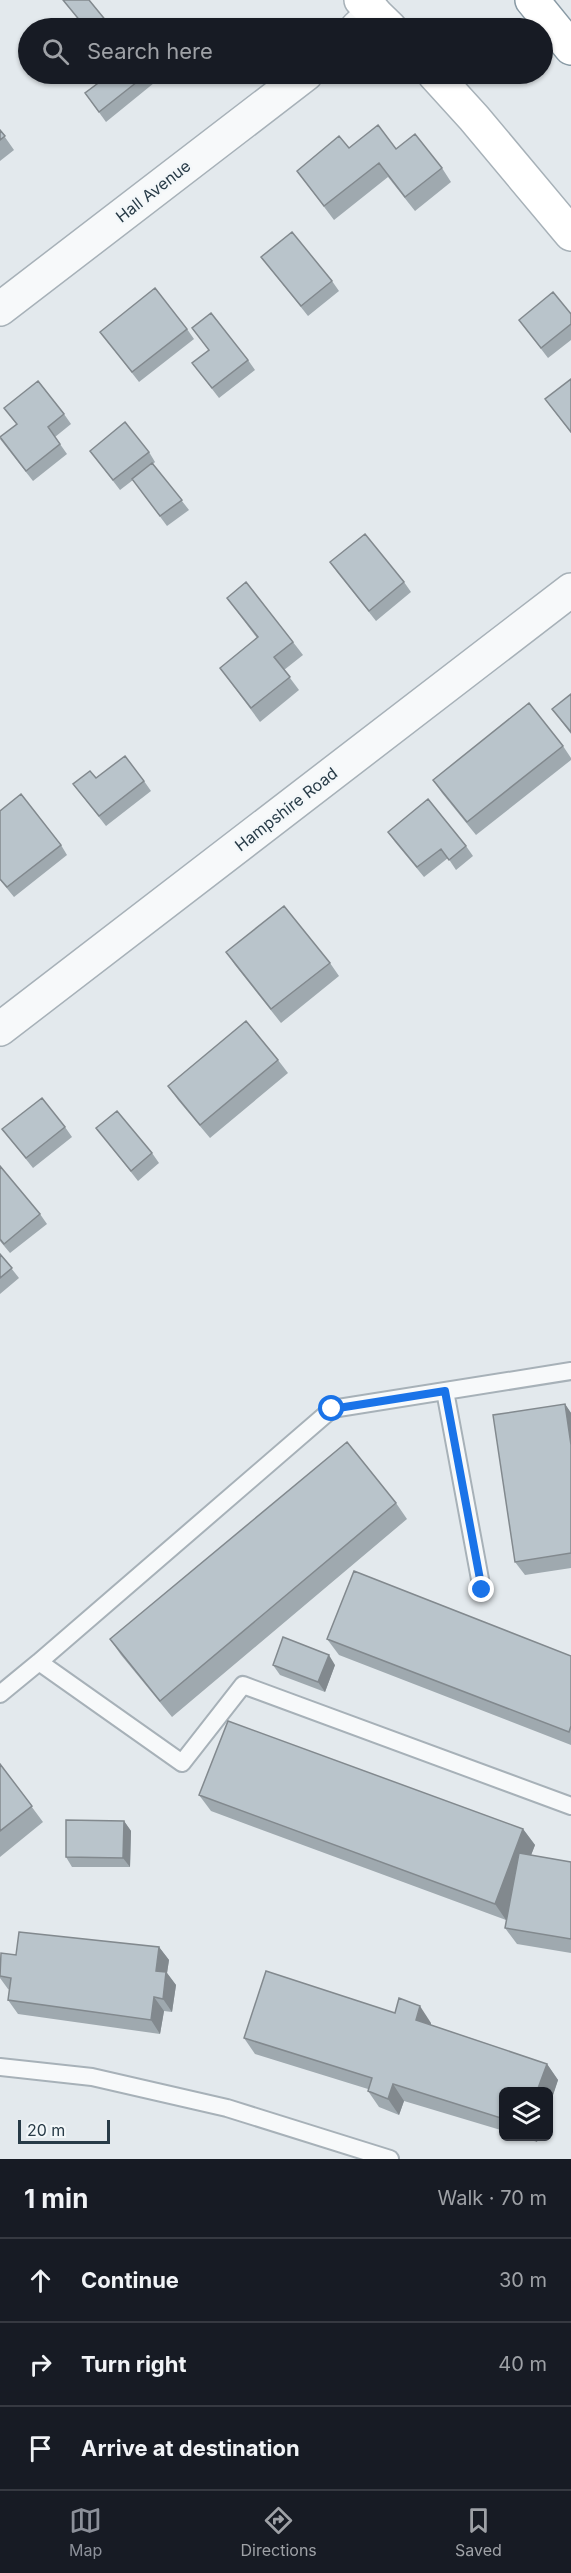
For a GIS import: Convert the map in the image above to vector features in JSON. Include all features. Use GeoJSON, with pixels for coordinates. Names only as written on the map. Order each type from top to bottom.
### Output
{"type":"FeatureCollection","features":[{"type":"Feature","properties":{"kind":"main road"},"geometry":{"type":"LineString","coordinates":[[532,0],[547,18]]}},
{"type":"Feature","properties":{"kind":"main road"},"geometry":{"type":"LineString","coordinates":[[553,26],[571,48]]}},
{"type":"Feature","properties":{"kind":"main road"},"geometry":{"type":"LineString","coordinates":[[443,84],[571,234]]}},
{"type":"Feature","properties":{"kind":"street","name":"Hall Avenue"},"geometry":{"type":"LineString","coordinates":[[0,309],[293,84]]}},
{"type":"Feature","properties":{"kind":"street","name":"Hampshire Road"},"geometry":{"type":"LineString","coordinates":[[0,1029],[571,590]]}},
{"type":"Feature","properties":{"kind":"lane"},"geometry":{"type":"LineString","coordinates":[[0,1694],[332,1409],[571,1371]]}},
{"type":"Feature","properties":{"kind":"lane"},"geometry":{"type":"LineString","coordinates":[[445,1391],[482,1590]]}},
{"type":"Feature","properties":{"kind":"lane"},"geometry":{"type":"LineString","coordinates":[[39,1662],[182,1763],[243,1685],[571,1806]]}},
{"type":"Feature","properties":{"kind":"lane"},"geometry":{"type":"LineString","coordinates":[[0,2067],[92,2077],[227,2108],[390,2159]]}},
{"type":"Feature","properties":{"kind":"building"},"geometry":{"type":"Polygon","coordinates":[[[63,0],[89,0],[104,18],[78,18],[63,0]]]}},
{"type":"Feature","properties":{"kind":"building"},"geometry":{"type":"Polygon","coordinates":[[[97,84],[134,84],[99,112],[85,93],[97,84]]]}},
{"type":"Feature","properties":{"kind":"building"},"geometry":{"type":"Polygon","coordinates":[[[378,125],[396,149],[415,134],[442,168],[405,197],[379,163],[324,206],[297,171],[339,136],[349,148],[378,125]]]}},
{"type":"Feature","properties":{"kind":"building"},"geometry":{"type":"Polygon","coordinates":[[[0,130],[5,136],[0,140],[0,130]]]}},
{"type":"Feature","properties":{"kind":"building"},"geometry":{"type":"Polygon","coordinates":[[[292,232],[332,281],[301,306],[261,257],[292,232]]]}},
{"type":"Feature","properties":{"kind":"building"},"geometry":{"type":"Polygon","coordinates":[[[155,288],[187,329],[132,372],[100,332],[155,288]]]}},
{"type":"Feature","properties":{"kind":"building"},"geometry":{"type":"Polygon","coordinates":[[[553,292],[571,314],[571,324],[541,348],[519,320],[553,292]]]}},
{"type":"Feature","properties":{"kind":"building"},"geometry":{"type":"Polygon","coordinates":[[[211,313],[248,360],[212,388],[192,363],[209,350],[192,328],[211,313]]]}},
{"type":"Feature","properties":{"kind":"building"},"geometry":{"type":"Polygon","coordinates":[[[571,379],[571,432],[545,399],[571,379]]]}},
{"type":"Feature","properties":{"kind":"building"},"geometry":{"type":"Polygon","coordinates":[[[38,381],[64,414],[48,427],[60,444],[26,471],[0,437],[17,424],[4,408],[38,381]]]}},
{"type":"Feature","properties":{"kind":"building"},"geometry":{"type":"Polygon","coordinates":[[[125,422],[149,452],[113,480],[90,451],[125,422]]]}},
{"type":"Feature","properties":{"kind":"building"},"geometry":{"type":"Polygon","coordinates":[[[152,463],[182,500],[160,516],[132,479],[152,463]]]}},
{"type":"Feature","properties":{"kind":"building"},"geometry":{"type":"Polygon","coordinates":[[[365,534],[404,582],[369,611],[330,562],[365,534]]]}},
{"type":"Feature","properties":{"kind":"building"},"geometry":{"type":"Polygon","coordinates":[[[246,582],[293,642],[274,657],[290,677],[251,708],[220,668],[258,637],[227,598],[246,582]]]}},
{"type":"Feature","properties":{"kind":"building"},"geometry":{"type":"Polygon","coordinates":[[[571,694],[571,732],[552,709],[571,694]]]}},
{"type":"Feature","properties":{"kind":"building"},"geometry":{"type":"Polygon","coordinates":[[[529,703],[563,746],[467,822],[433,780],[529,703]]]}},
{"type":"Feature","properties":{"kind":"building"},"geometry":{"type":"Polygon","coordinates":[[[125,756],[144,781],[99,816],[73,784],[90,771],[96,778],[125,756]]]}},
{"type":"Feature","properties":{"kind":"building"},"geometry":{"type":"Polygon","coordinates":[[[21,794],[61,845],[7,887],[0,879],[0,811],[21,794]]]}},
{"type":"Feature","properties":{"kind":"building"},"geometry":{"type":"Polygon","coordinates":[[[428,799],[466,846],[449,860],[441,849],[417,867],[388,832],[428,799]]]}},
{"type":"Feature","properties":{"kind":"building"},"geometry":{"type":"Polygon","coordinates":[[[284,906],[330,963],[271,1009],[226,952],[284,906]]]}},
{"type":"Feature","properties":{"kind":"building"},"geometry":{"type":"Polygon","coordinates":[[[246,1021],[278,1060],[200,1125],[168,1086],[246,1021]]]}},
{"type":"Feature","properties":{"kind":"building"},"geometry":{"type":"Polygon","coordinates":[[[42,1098],[65,1127],[26,1158],[2,1129],[42,1098]]]}},
{"type":"Feature","properties":{"kind":"building"},"geometry":{"type":"Polygon","coordinates":[[[117,1111],[152,1153],[131,1171],[96,1128],[117,1111]]]}},
{"type":"Feature","properties":{"kind":"building"},"geometry":{"type":"Polygon","coordinates":[[[0,1166],[40,1214],[4,1244],[0,1239],[0,1166]]]}},
{"type":"Feature","properties":{"kind":"building"},"geometry":{"type":"Polygon","coordinates":[[[0,1254],[12,1268],[0,1278],[0,1254]]]}},
{"type":"Feature","properties":{"kind":"building"},"geometry":{"type":"Polygon","coordinates":[[[565,1404],[571,1445],[571,1553],[515,1562],[493,1415],[565,1404]]]}},
{"type":"Feature","properties":{"kind":"building"},"geometry":{"type":"Polygon","coordinates":[[[347,1442],[396,1503],[160,1701],[110,1639],[347,1442]]]}},
{"type":"Feature","properties":{"kind":"building"},"geometry":{"type":"Polygon","coordinates":[[[354,1571],[571,1656],[571,1726],[569,1732],[327,1639],[354,1571]]]}},
{"type":"Feature","properties":{"kind":"building"},"geometry":{"type":"Polygon","coordinates":[[[283,1637],[329,1655],[318,1682],[273,1665],[283,1637]]]}},
{"type":"Feature","properties":{"kind":"building"},"geometry":{"type":"Polygon","coordinates":[[[228,1721],[523,1829],[495,1904],[199,1795],[228,1721]]]}},
{"type":"Feature","properties":{"kind":"building"},"geometry":{"type":"Polygon","coordinates":[[[0,1764],[32,1806],[0,1831],[0,1764]]]}},
{"type":"Feature","properties":{"kind":"building"},"geometry":{"type":"Polygon","coordinates":[[[66,1820],[124,1821],[123,1858],[66,1857],[66,1820]]]}},
{"type":"Feature","properties":{"kind":"building"},"geometry":{"type":"Polygon","coordinates":[[[519,1853],[571,1862],[571,1939],[505,1928],[519,1853]]]}},
{"type":"Feature","properties":{"kind":"building"},"geometry":{"type":"Polygon","coordinates":[[[19,1932],[159,1947],[156,1971],[166,1972],[163,1999],[154,1997],[151,2020],[8,2000],[11,1978],[0,1976],[1,1953],[16,1955],[19,1932]]]}},
{"type":"Feature","properties":{"kind":"building"},"geometry":{"type":"Polygon","coordinates":[[[266,1971],[395,2013],[399,1998],[420,2006],[416,2020],[547,2064],[538,2087],[499,2087],[499,2117],[393,2084],[388,2099],[368,2091],[372,2078],[244,2038],[266,1971]]]}},
{"type":"Feature","properties":{"kind":"route"},"geometry":{"type":"LineString","coordinates":[[332,1409],[445,1391],[482,1590]]}}]}
